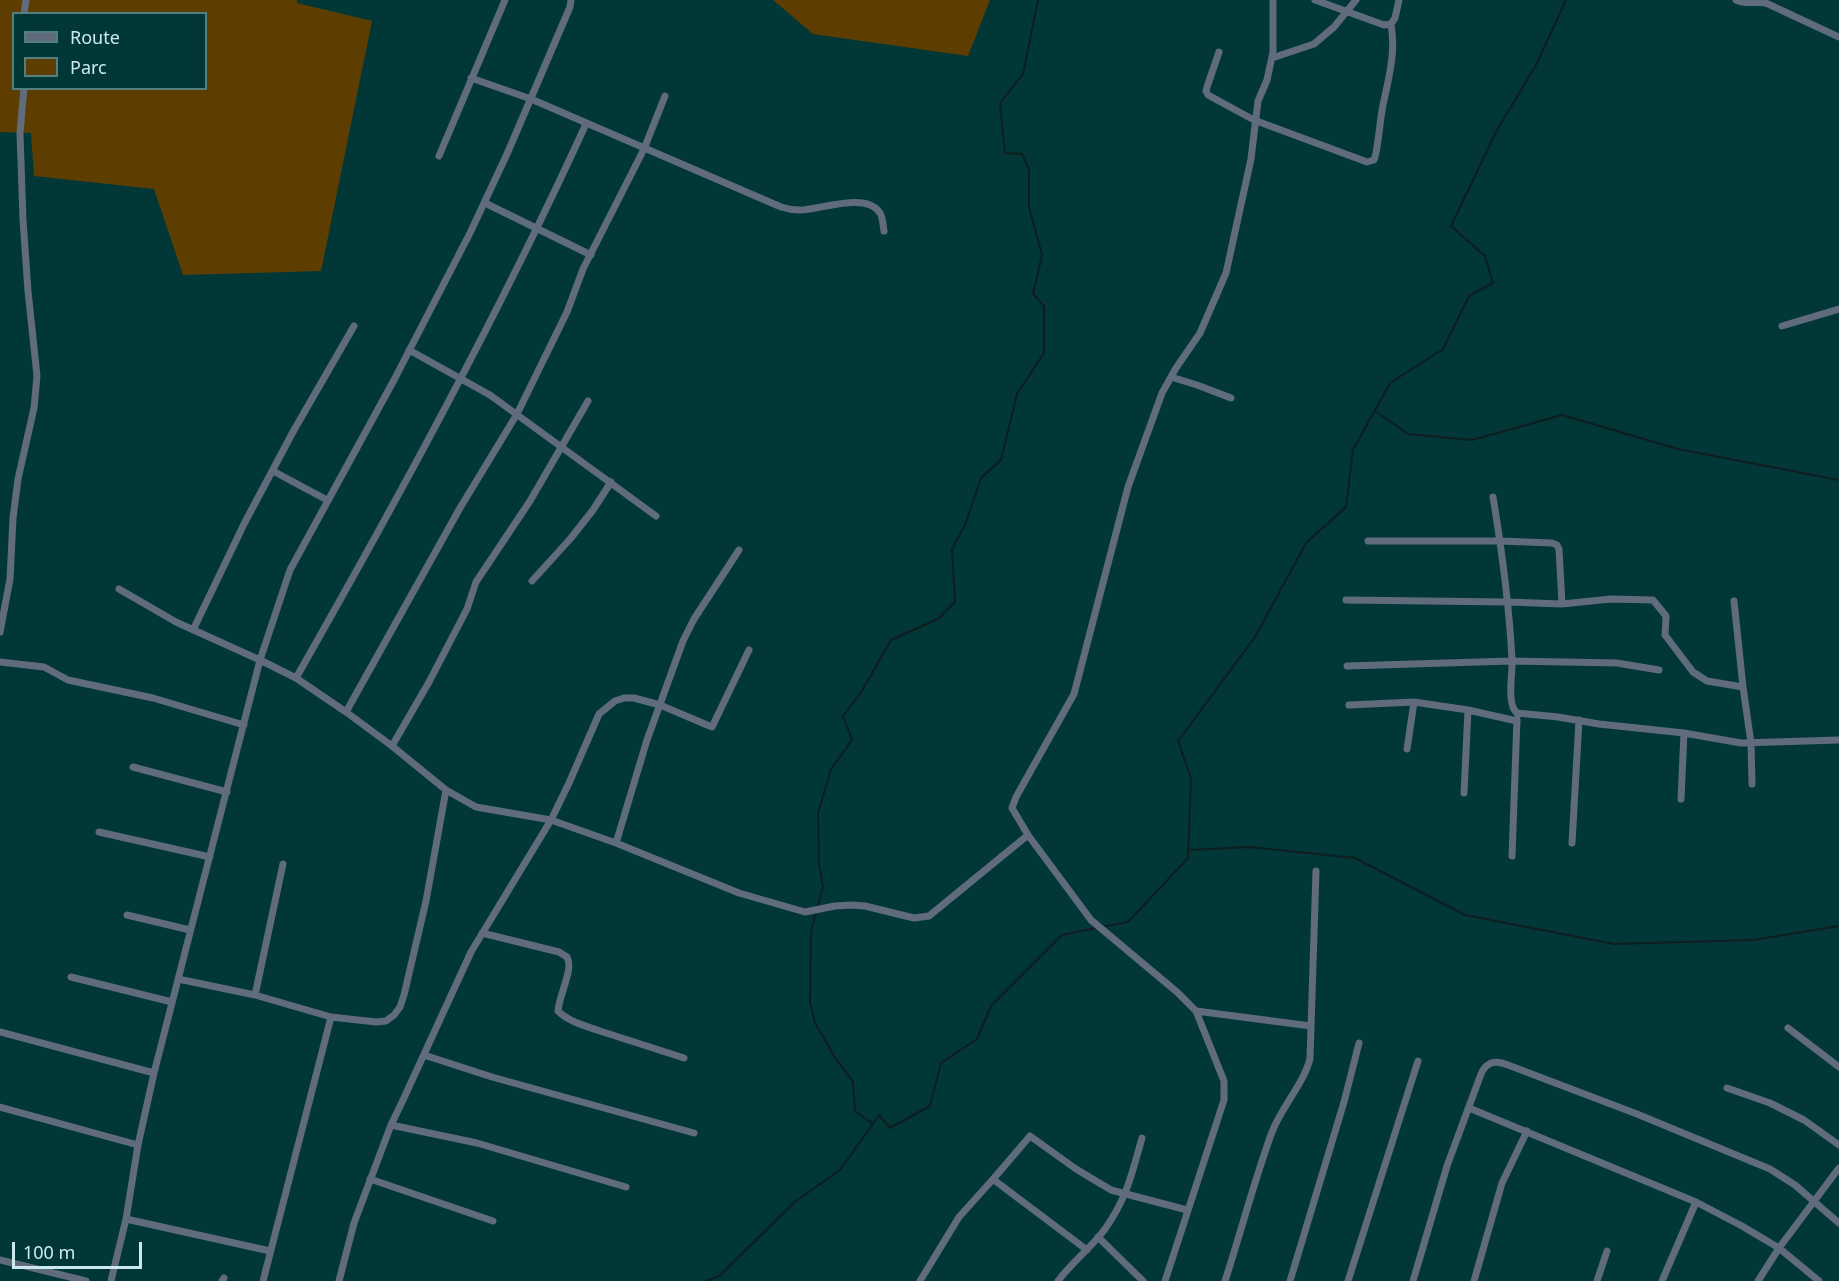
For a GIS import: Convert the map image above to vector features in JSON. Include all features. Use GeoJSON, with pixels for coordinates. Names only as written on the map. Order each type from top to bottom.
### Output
{"type":"FeatureCollection","features":[{"type":"Feature","properties":{"kind":"street"},"geometry":{"type":"LineString","coordinates":[[439,156],[505,0]]}},
{"type":"Feature","properties":{"kind":"street"},"geometry":{"type":"LineString","coordinates":[[111,1281],[126,1220],[138,1145],[154,1073],[190,930],[260,660],[290,570],[394,380],[485,203],[570,7],[571,0]]}},
{"type":"Feature","properties":{"kind":"street"},"geometry":{"type":"LineString","coordinates":[[1165,1281],[1224,1100],[1224,1081],[1196,1011],[1183,997],[1091,920],[1028,835],[1012,808],[1074,694],[1128,487],[1162,393],[1200,333],[1226,273],[1251,159],[1258,101],[1267,80],[1272,58],[1273,0]]}},
{"type":"Feature","properties":{"kind":"street"},"geometry":{"type":"LineString","coordinates":[[1315,0],[1384,25],[1391,24]]}},
{"type":"Feature","properties":{"kind":"street"},"geometry":{"type":"LineString","coordinates":[[1272,58],[1314,44],[1334,27],[1356,0]]}},
{"type":"Feature","properties":{"kind":"street"},"geometry":{"type":"LineString","coordinates":[[1219,52],[1206,91],[1208,95],[1254,120],[1367,162],[1374,160],[1393,59],[1394,41],[1391,24],[1395,18],[1399,0]]}},
{"type":"Feature","properties":{"kind":"street"},"geometry":{"type":"LineString","coordinates":[[1736,0],[1743,3],[1766,3],[1839,37]]}},
{"type":"Feature","properties":{"kind":"street"},"geometry":{"type":"LineString","coordinates":[[471,78],[531,99],[791,210],[837,203],[864,203],[873,206],[881,213],[884,231]]}},
{"type":"Feature","properties":{"kind":"street"},"geometry":{"type":"LineString","coordinates":[[0,632],[10,579],[18,479],[34,408],[37,376],[23,220],[20,133],[24,90]]}},
{"type":"Feature","properties":{"kind":"street"},"geometry":{"type":"LineString","coordinates":[[346,712],[454,518],[517,414],[567,312],[579,279],[644,149],[665,96]]}},
{"type":"Feature","properties":{"kind":"street"},"geometry":{"type":"LineString","coordinates":[[296,678],[461,379],[586,124]]}},
{"type":"Feature","properties":{"kind":"street"},"geometry":{"type":"LineString","coordinates":[[485,203],[591,255]]}},
{"type":"Feature","properties":{"kind":"street"},"geometry":{"type":"LineString","coordinates":[[1782,326],[1839,309]]}},
{"type":"Feature","properties":{"kind":"street"},"geometry":{"type":"LineString","coordinates":[[193,630],[245,522],[298,422],[354,326]]}},
{"type":"Feature","properties":{"kind":"street"},"geometry":{"type":"LineString","coordinates":[[409,350],[490,395],[656,516]]}},
{"type":"Feature","properties":{"kind":"street"},"geometry":{"type":"LineString","coordinates":[[1171,377],[1231,398]]}},
{"type":"Feature","properties":{"kind":"street"},"geometry":{"type":"LineString","coordinates":[[392,746],[468,609],[476,582],[530,501],[588,401]]}},
{"type":"Feature","properties":{"kind":"street"},"geometry":{"type":"LineString","coordinates":[[273,471],[327,500]]}},
{"type":"Feature","properties":{"kind":"street"},"geometry":{"type":"LineString","coordinates":[[532,581],[571,538],[611,482]]}},
{"type":"Feature","properties":{"kind":"street"},"geometry":{"type":"LineString","coordinates":[[1493,497],[1507,587],[1512,661],[1512,706],[1517,717],[1512,856]]}},
{"type":"Feature","properties":{"kind":"street"},"geometry":{"type":"LineString","coordinates":[[1368,541],[1552,543],[1559,549],[1562,604]]}},
{"type":"Feature","properties":{"kind":"street"},"geometry":{"type":"LineString","coordinates":[[616,843],[647,740],[674,665],[694,619],[739,550]]}},
{"type":"Feature","properties":{"kind":"street"},"geometry":{"type":"LineString","coordinates":[[119,590],[193,630],[296,678],[392,746],[446,790],[476,807],[551,820],[616,843],[739,893],[805,912],[851,905],[921,918],[928,916],[1028,835]]}},
{"type":"Feature","properties":{"kind":"street"},"geometry":{"type":"LineString","coordinates":[[1346,600],[1562,604],[1611,600],[1653,600],[1666,616],[1665,635],[1693,672],[1707,681],[1743,687]]}},
{"type":"Feature","properties":{"kind":"street"},"geometry":{"type":"LineString","coordinates":[[1734,601],[1751,743],[1752,784]]}},
{"type":"Feature","properties":{"kind":"street"},"geometry":{"type":"LineString","coordinates":[[339,1281],[354,1223],[391,1125],[471,952],[551,820],[599,714],[615,701],[634,698],[660,705],[712,728],[749,650]]}},
{"type":"Feature","properties":{"kind":"street"},"geometry":{"type":"LineString","coordinates":[[1347,666],[1512,661],[1617,663],[1659,670]]}},
{"type":"Feature","properties":{"kind":"street"},"geometry":{"type":"LineString","coordinates":[[0,662],[44,667],[68,680],[153,698],[244,725]]}},
{"type":"Feature","properties":{"kind":"street"},"geometry":{"type":"LineString","coordinates":[[1349,705],[1414,702],[1517,717],[1579,720],[1751,743],[1839,740]]}},
{"type":"Feature","properties":{"kind":"street"},"geometry":{"type":"LineString","coordinates":[[1407,749],[1414,702]]}},
{"type":"Feature","properties":{"kind":"street"},"geometry":{"type":"LineString","coordinates":[[1464,793],[1468,710]]}},
{"type":"Feature","properties":{"kind":"street"},"geometry":{"type":"LineString","coordinates":[[1572,843],[1579,720]]}},
{"type":"Feature","properties":{"kind":"street"},"geometry":{"type":"LineString","coordinates":[[1681,799],[1684,733]]}},
{"type":"Feature","properties":{"kind":"street"},"geometry":{"type":"LineString","coordinates":[[133,767],[227,792]]}},
{"type":"Feature","properties":{"kind":"street"},"geometry":{"type":"LineString","coordinates":[[178,979],[255,995],[331,1017],[386,1021],[400,1007],[404,995],[426,901],[446,790]]}},
{"type":"Feature","properties":{"kind":"street"},"geometry":{"type":"LineString","coordinates":[[99,832],[210,857]]}},
{"type":"Feature","properties":{"kind":"street"},"geometry":{"type":"LineString","coordinates":[[255,995],[284,864]]}},
{"type":"Feature","properties":{"kind":"street"},"geometry":{"type":"LineString","coordinates":[[1225,1281],[1273,1130],[1306,1072],[1310,1059],[1316,871]]}},
{"type":"Feature","properties":{"kind":"street"},"geometry":{"type":"LineString","coordinates":[[127,915],[190,930]]}},
{"type":"Feature","properties":{"kind":"street"},"geometry":{"type":"LineString","coordinates":[[482,933],[559,952],[567,957],[570,966],[558,1001],[558,1011],[563,1016],[684,1058]]}},
{"type":"Feature","properties":{"kind":"street"},"geometry":{"type":"LineString","coordinates":[[71,977],[172,1002]]}},
{"type":"Feature","properties":{"kind":"street"},"geometry":{"type":"LineString","coordinates":[[1196,1011],[1311,1026]]}},
{"type":"Feature","properties":{"kind":"street"},"geometry":{"type":"LineString","coordinates":[[263,1281],[331,1017]]}},
{"type":"Feature","properties":{"kind":"street"},"geometry":{"type":"LineString","coordinates":[[1788,1028],[1839,1067]]}},
{"type":"Feature","properties":{"kind":"street"},"geometry":{"type":"LineString","coordinates":[[0,1032],[154,1073]]}},
{"type":"Feature","properties":{"kind":"street"},"geometry":{"type":"LineString","coordinates":[[1290,1281],[1344,1102],[1359,1043]]}},
{"type":"Feature","properties":{"kind":"street"},"geometry":{"type":"LineString","coordinates":[[424,1055],[492,1077],[694,1133]]}},
{"type":"Feature","properties":{"kind":"street"},"geometry":{"type":"LineString","coordinates":[[1348,1281],[1418,1061]]}},
{"type":"Feature","properties":{"kind":"street"},"geometry":{"type":"LineString","coordinates":[[1413,1281],[1447,1166],[1484,1068],[1491,1062],[1499,1062],[1637,1114],[1770,1169],[1814,1200],[1839,1224]]}},
{"type":"Feature","properties":{"kind":"street"},"geometry":{"type":"LineString","coordinates":[[1727,1088],[1770,1103],[1804,1120],[1839,1145]]}},
{"type":"Feature","properties":{"kind":"street"},"geometry":{"type":"LineString","coordinates":[[0,1107],[138,1145]]}},
{"type":"Feature","properties":{"kind":"street"},"geometry":{"type":"LineString","coordinates":[[1470,1108],[1696,1202],[1779,1248],[1819,1281]]}},
{"type":"Feature","properties":{"kind":"street"},"geometry":{"type":"LineString","coordinates":[[391,1125],[477,1143],[626,1187]]}},
{"type":"Feature","properties":{"kind":"street"},"geometry":{"type":"LineString","coordinates":[[1474,1281],[1502,1183],[1527,1131]]}},
{"type":"Feature","properties":{"kind":"street"},"geometry":{"type":"LineString","coordinates":[[920,1281],[959,1217],[1030,1136],[1076,1169],[1111,1190],[1187,1210]]}},
{"type":"Feature","properties":{"kind":"street"},"geometry":{"type":"LineString","coordinates":[[1058,1281],[1068,1266],[1087,1251],[1105,1229],[1126,1195],[1142,1138]]}},
{"type":"Feature","properties":{"kind":"street"},"geometry":{"type":"LineString","coordinates":[[1758,1281],[1779,1248],[1839,1168]]}},
{"type":"Feature","properties":{"kind":"street"},"geometry":{"type":"LineString","coordinates":[[994,1177],[996,1183],[1087,1251]]}},
{"type":"Feature","properties":{"kind":"street"},"geometry":{"type":"LineString","coordinates":[[370,1179],[493,1221]]}},
{"type":"Feature","properties":{"kind":"street"},"geometry":{"type":"LineString","coordinates":[[1662,1281],[1696,1202]]}},
{"type":"Feature","properties":{"kind":"street"},"geometry":{"type":"LineString","coordinates":[[126,1220],[270,1251]]}},
{"type":"Feature","properties":{"kind":"street"},"geometry":{"type":"LineString","coordinates":[[1098,1237],[1143,1281]]}},
{"type":"Feature","properties":{"kind":"street"},"geometry":{"type":"LineString","coordinates":[[1597,1281],[1607,1251]]}},
{"type":"Feature","properties":{"kind":"street"},"geometry":{"type":"LineString","coordinates":[[0,1260],[86,1281]]}},
{"type":"Feature","properties":{"kind":"green space"},"geometry":{"type":"Polygon","coordinates":[[[0,0],[297,0],[297,3],[372,21],[321,271],[183,275],[154,189],[34,176],[31,133],[0,132],[0,0]]]}},
{"type":"Feature","properties":{"kind":"green space"},"geometry":{"type":"Polygon","coordinates":[[[773,0],[990,0],[968,56],[813,34],[773,0]]]}},
{"type":"Feature","properties":{"kind":"waterway"},"geometry":{"type":"LineString","coordinates":[[818,906],[823,886],[819,864],[818,813],[831,769],[852,740],[843,716],[860,694],[891,640],[938,619],[955,602],[952,549],[965,525],[981,478],[1001,460],[1017,394],[1044,353],[1044,306],[1033,294],[1042,255],[1029,207],[1029,170],[1022,154],[1005,153],[1000,103],[1023,74],[1038,0]]}},
{"type":"Feature","properties":{"kind":"waterway"},"geometry":{"type":"LineString","coordinates":[[1102,927],[1128,922],[1188,858],[1191,778],[1178,741],[1255,637],[1306,543],[1346,507],[1353,450],[1390,383],[1443,349],[1469,296],[1493,283],[1485,256],[1451,226],[1497,130],[1536,65],[1566,0]]}},
{"type":"Feature","properties":{"kind":"waterway"},"geometry":{"type":"LineString","coordinates":[[1375,411],[1408,434],[1472,440],[1562,415],[1678,449],[1839,480]]}},
{"type":"Feature","properties":{"kind":"waterway"},"geometry":{"type":"LineString","coordinates":[[1189,850],[1249,847],[1355,858],[1465,915],[1614,944],[1753,940],[1839,926]]}},
{"type":"Feature","properties":{"kind":"waterway"},"geometry":{"type":"LineString","coordinates":[[816,912],[811,932],[810,1002],[815,1023],[834,1056],[853,1082],[855,1111],[873,1124]]}},
{"type":"Feature","properties":{"kind":"waterway"},"geometry":{"type":"LineString","coordinates":[[706,1281],[719,1276],[796,1201],[840,1170],[879,1115],[890,1128],[930,1106],[941,1063],[977,1039],[991,1006],[1062,935],[1096,928]]}}]}
